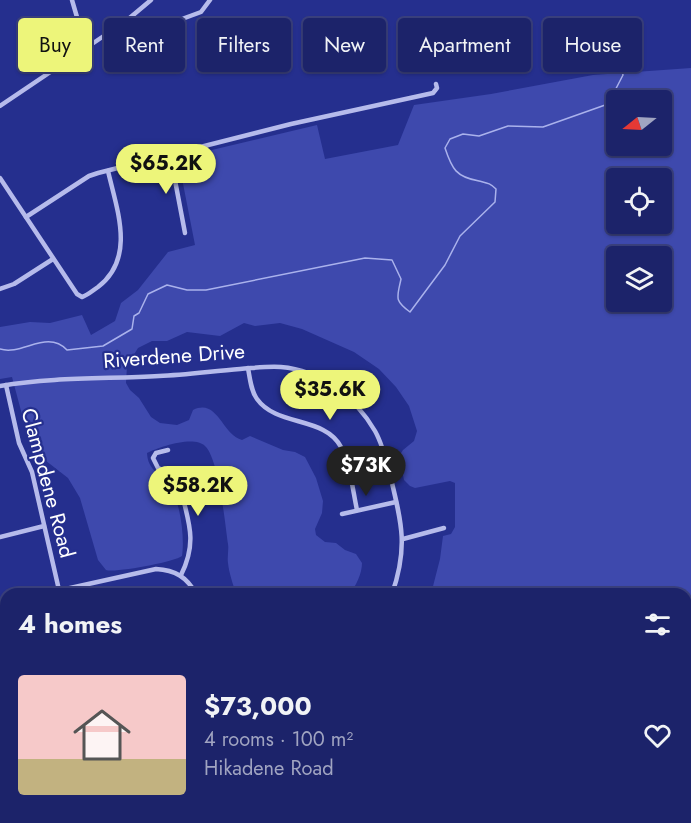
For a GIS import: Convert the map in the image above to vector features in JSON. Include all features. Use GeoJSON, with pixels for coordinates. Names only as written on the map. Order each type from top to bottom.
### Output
{"type":"FeatureCollection","features":[{"type":"Feature","properties":{"kind":"street"},"geometry":{"type":"LineString","coordinates":[[72,0],[77,18]]}},
{"type":"Feature","properties":{"kind":"street"},"geometry":{"type":"LineString","coordinates":[[92,45],[151,0]]}},
{"type":"Feature","properties":{"kind":"street"},"geometry":{"type":"LineString","coordinates":[[185,18],[201,12],[210,0]]}},
{"type":"Feature","properties":{"kind":"street"},"geometry":{"type":"LineString","coordinates":[[0,106],[51,72]]}},
{"type":"Feature","properties":{"kind":"street"},"geometry":{"type":"LineString","coordinates":[[26,217],[89,176],[291,124],[433,93],[437,88],[436,84]]}},
{"type":"Feature","properties":{"kind":"street"},"geometry":{"type":"LineString","coordinates":[[170,154],[185,233]]}},
{"type":"Feature","properties":{"kind":"street"},"geometry":{"type":"LineString","coordinates":[[0,178],[77,294],[82,297],[106,281],[118,263],[122,245],[108,171]]}},
{"type":"Feature","properties":{"kind":"street"},"geometry":{"type":"LineString","coordinates":[[0,289],[53,259]]}},
{"type":"Feature","properties":{"kind":"street","name":"Riverdene Drive"},"geometry":{"type":"LineString","coordinates":[[3,386],[32,381],[160,376],[283,367],[301,371],[324,381],[354,403],[365,415],[379,439],[396,502],[403,539],[399,575],[394,588]]}},
{"type":"Feature","properties":{"kind":"street"},"geometry":{"type":"LineString","coordinates":[[248,368],[253,391],[265,408],[323,429],[341,445],[357,510]]}},
{"type":"Feature","properties":{"kind":"street","name":"Clampdene Road"},"geometry":{"type":"LineString","coordinates":[[3,386],[20,443],[32,472],[59,588]]}},
{"type":"Feature","properties":{"kind":"street"},"geometry":{"type":"LineString","coordinates":[[168,450],[156,453],[153,458],[158,468],[174,474],[179,482],[191,541],[189,559],[181,575]]}},
{"type":"Feature","properties":{"kind":"street"},"geometry":{"type":"LineString","coordinates":[[342,514],[396,502]]}},
{"type":"Feature","properties":{"kind":"street"},"geometry":{"type":"LineString","coordinates":[[0,537],[44,526]]}},
{"type":"Feature","properties":{"kind":"street"},"geometry":{"type":"LineString","coordinates":[[403,539],[444,528]]}},
{"type":"Feature","properties":{"kind":"street"},"geometry":{"type":"LineString","coordinates":[[68,588],[156,569],[168,569],[181,575],[191,588]]}},
{"type":"Feature","properties":{"kind":"shaded area"},"geometry":{"type":"Polygon","coordinates":[[[691,68],[691,588],[433,588],[443,536],[451,534],[455,527],[455,483],[450,481],[415,488],[404,480],[399,456],[414,441],[417,431],[409,406],[396,387],[379,369],[354,352],[302,329],[280,323],[255,326],[244,323],[220,336],[187,332],[167,341],[152,341],[138,348],[127,366],[126,383],[151,417],[160,423],[177,425],[189,420],[193,410],[208,409],[235,437],[242,440],[250,436],[305,457],[316,478],[323,501],[322,513],[315,529],[316,535],[325,542],[336,543],[356,554],[362,563],[353,588],[234,588],[229,567],[218,477],[210,453],[205,446],[193,442],[168,445],[147,453],[151,467],[168,483],[176,498],[182,529],[182,556],[145,566],[106,570],[98,560],[80,498],[68,478],[41,457],[28,437],[12,377],[0,379],[0,327],[30,322],[50,323],[82,315],[91,335],[115,321],[121,303],[138,290],[168,252],[195,245],[178,158],[317,125],[325,159],[398,145],[414,105],[491,94],[593,75],[691,68]]]}},
{"type":"Feature","properties":{"kind":"waterway"},"geometry":{"type":"LineString","coordinates":[[0,349],[17,349],[43,342],[59,344],[67,350],[103,346],[132,329],[134,316],[139,313],[148,294],[167,285],[187,290],[206,290],[365,258],[392,260],[401,279],[399,301],[410,312],[445,265],[460,236],[495,202],[496,189],[494,187],[465,177],[453,167],[445,148],[450,139],[463,134],[479,136],[508,126],[543,127],[608,104],[623,75],[622,72]]}}]}
